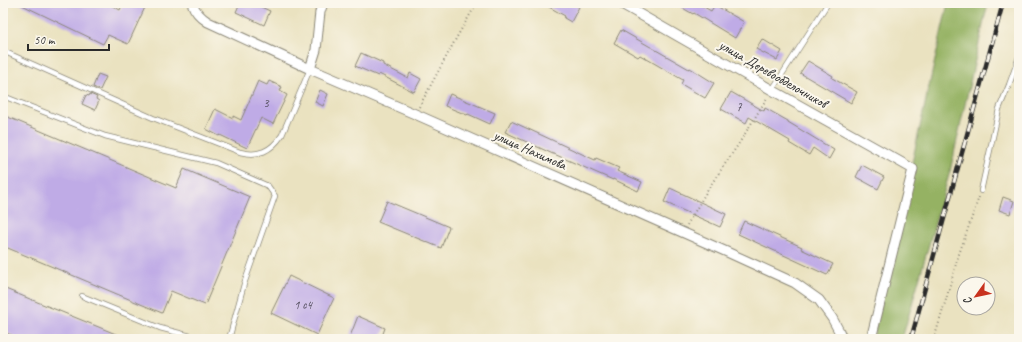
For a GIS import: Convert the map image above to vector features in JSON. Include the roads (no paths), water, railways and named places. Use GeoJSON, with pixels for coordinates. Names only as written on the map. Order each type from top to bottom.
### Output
{"type":"FeatureCollection","features":[{"type":"Feature","properties":{"kind":"street"},"geometry":{"type":"LineString","coordinates":[[310,69],[316,50],[320,12],[323,3]]}},
{"type":"Feature","properties":{"kind":"street","name":"улица Деревообделочников"},"geometry":{"type":"LineString","coordinates":[[620,3],[913,169],[870,339]]}},
{"type":"Feature","properties":{"kind":"street","name":"улица Нахимова"},"geometry":{"type":"LineString","coordinates":[[191,4],[201,18],[208,22],[310,69],[415,114],[795,283],[819,300],[832,318],[842,339]]}},
{"type":"Feature","properties":{"kind":"lane"},"geometry":{"type":"LineString","coordinates":[[772,90],[828,3]]}},
{"type":"Feature","properties":{"kind":"lane"},"geometry":{"type":"LineString","coordinates":[[3,51],[153,118],[245,153],[265,152],[277,142],[282,135],[310,69]]}},
{"type":"Feature","properties":{"kind":"lane"},"geometry":{"type":"LineString","coordinates":[[981,191],[999,109],[1010,84],[1019,57]]}},
{"type":"Feature","properties":{"kind":"lane"},"geometry":{"type":"LineString","coordinates":[[3,96],[105,136],[216,163],[268,186],[275,196],[244,284],[229,339]]}},
{"type":"Feature","properties":{"kind":"lane"},"geometry":{"type":"LineString","coordinates":[[82,296],[160,328],[202,339]]}},
{"type":"Feature","properties":{"kind":"railway"},"geometry":{"type":"LineString","coordinates":[[911,339],[1003,3]]}}]}
